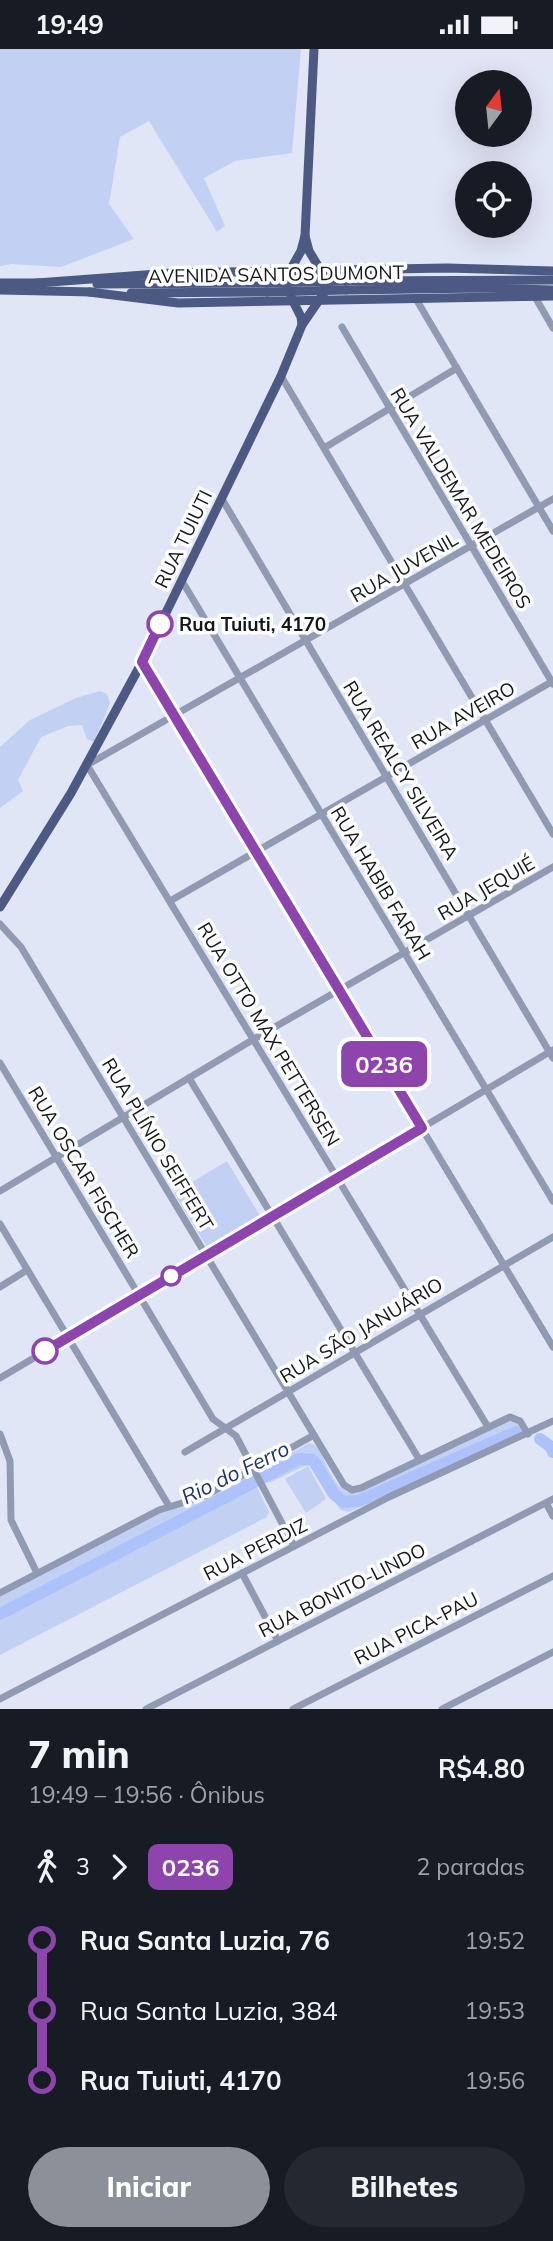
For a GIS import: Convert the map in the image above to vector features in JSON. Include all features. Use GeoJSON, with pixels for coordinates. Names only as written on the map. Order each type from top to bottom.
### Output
{"type":"FeatureCollection","features":[{"type":"Feature","properties":{"kind":"main road","name":"RUA TUIUTI"},"geometry":{"type":"LineString","coordinates":[[302,325],[286,285],[305,236],[314,49]]}},
{"type":"Feature","properties":{"kind":"main road","name":"RUA TUIUTI"},"geometry":{"type":"LineString","coordinates":[[0,907],[88,765],[222,499],[281,376],[302,325],[320,300],[327,283],[309,251],[305,236]]}},
{"type":"Feature","properties":{"kind":"main road"},"geometry":{"type":"LineString","coordinates":[[37,283],[171,273],[489,268],[553,271]]}},
{"type":"Feature","properties":{"kind":"main road","name":"AVENIDA SANTOS DUMONT"},"geometry":{"type":"LineString","coordinates":[[0,283],[267,287],[553,280]]}},
{"type":"Feature","properties":{"kind":"main road","name":"AVENIDA SANTOS DUMONT"},"geometry":{"type":"LineString","coordinates":[[346,286],[553,290]]}},
{"type":"Feature","properties":{"kind":"main road","name":"AVENIDA SANTOS DUMONT"},"geometry":{"type":"LineString","coordinates":[[0,290],[170,294],[267,287]]}},
{"type":"Feature","properties":{"kind":"main road"},"geometry":{"type":"LineString","coordinates":[[89,292],[177,303],[553,296]]}},
{"type":"Feature","properties":{"kind":"main road"},"geometry":{"type":"LineString","coordinates":[[313,313],[334,300]]}},
{"type":"Feature","properties":{"kind":"street"},"geometry":{"type":"LineString","coordinates":[[536,297],[553,328]]}},
{"type":"Feature","properties":{"kind":"street"},"geometry":{"type":"LineString","coordinates":[[416,299],[553,531]]}},
{"type":"Feature","properties":{"kind":"street","name":"RUA VALDEMAR MEDEIROS"},"geometry":{"type":"LineString","coordinates":[[342,327],[553,682]]}},
{"type":"Feature","properties":{"kind":"street"},"geometry":{"type":"LineString","coordinates":[[324,448],[457,369]]}},
{"type":"Feature","properties":{"kind":"street"},"geometry":{"type":"LineString","coordinates":[[281,376],[553,834]]}},
{"type":"Feature","properties":{"kind":"street","name":"RUA REALCY SILVEIRA"},"geometry":{"type":"LineString","coordinates":[[222,499],[552,1053]]}},
{"type":"Feature","properties":{"kind":"street","name":"RUA JUVENIL"},"geometry":{"type":"LineString","coordinates":[[88,765],[553,499]]}},
{"type":"Feature","properties":{"kind":"street","name":"RUA HABIB FARAH"},"geometry":{"type":"LineString","coordinates":[[181,581],[553,1201]]}},
{"type":"Feature","properties":{"kind":"street"},"geometry":{"type":"LineString","coordinates":[[142,662],[553,1347]]}},
{"type":"Feature","properties":{"kind":"street","name":"RUA AVEIRO"},"geometry":{"type":"LineString","coordinates":[[170,901],[553,682]]}},
{"type":"Feature","properties":{"kind":"street","name":"RUA OTTO MAX PETTERSEN"},"geometry":{"type":"LineString","coordinates":[[88,765],[488,1427]]}},
{"type":"Feature","properties":{"kind":"street","name":"RUA JEQUIÉ"},"geometry":{"type":"LineString","coordinates":[[0,1191],[254,1039],[553,867]]}},
{"type":"Feature","properties":{"kind":"street","name":"RUA PLÍNIO SEIFFERT"},"geometry":{"type":"LineString","coordinates":[[0,924],[21,947],[344,1485],[352,1490],[360,1488],[419,1459]]}},
{"type":"Feature","properties":{"kind":"street"},"geometry":{"type":"LineString","coordinates":[[0,1378],[337,1177],[552,1053]]}},
{"type":"Feature","properties":{"kind":"street","name":"RUA OSCAR FISCHER"},"geometry":{"type":"LineString","coordinates":[[0,1063],[213,1419],[236,1436],[294,1546]]}},
{"type":"Feature","properties":{"kind":"street"},"geometry":{"type":"LineString","coordinates":[[189,1078],[419,1459],[513,1417],[520,1421],[528,1434]]}},
{"type":"Feature","properties":{"kind":"street"},"geometry":{"type":"LineString","coordinates":[[0,1224],[169,1506]]}},
{"type":"Feature","properties":{"kind":"street","name":"RUA SÃO JANUÁRIO"},"geometry":{"type":"LineString","coordinates":[[185,1452],[553,1237]]}},
{"type":"Feature","properties":{"kind":"street"},"geometry":{"type":"LineString","coordinates":[[0,1287],[27,1269]]}},
{"type":"Feature","properties":{"kind":"street","name":"RUA PERDIZ"},"geometry":{"type":"LineString","coordinates":[[0,1699],[389,1497],[553,1421]]}},
{"type":"Feature","properties":{"kind":"street"},"geometry":{"type":"LineString","coordinates":[[0,1434],[10,1461],[11,1520],[37,1573]]}},
{"type":"Feature","properties":{"kind":"street"},"geometry":{"type":"LineString","coordinates":[[0,1593],[169,1506],[205,1496],[256,1476],[314,1435]]}},
{"type":"Feature","properties":{"kind":"street"},"geometry":{"type":"LineString","coordinates":[[550,1501],[553,1515]]}},
{"type":"Feature","properties":{"kind":"street","name":"RUA BONITO-LINDO"},"geometry":{"type":"LineString","coordinates":[[146,1709],[550,1501]]}},
{"type":"Feature","properties":{"kind":"street"},"geometry":{"type":"LineString","coordinates":[[242,1573],[278,1641]]}},
{"type":"Feature","properties":{"kind":"street","name":"RUA PICA-PAU"},"geometry":{"type":"LineString","coordinates":[[293,1709],[553,1576]]}},
{"type":"Feature","properties":{"kind":"street"},"geometry":{"type":"LineString","coordinates":[[442,1709],[553,1652]]}},
{"type":"Feature","properties":{"kind":"street"},"geometry":{"type":"LineString","coordinates":[[462,1699],[468,1709]]}},
{"type":"Feature","properties":{"kind":"shaded area"},"geometry":{"type":"Polygon","coordinates":[[[0,49],[301,49],[292,153],[235,161],[204,178],[225,226],[217,232],[149,121],[120,137],[109,204],[134,239],[61,267],[12,264],[0,266],[0,49]]]}},
{"type":"Feature","properties":{"kind":"shaded area"},"geometry":{"type":"Polygon","coordinates":[[[100,691],[107,694],[110,703],[94,742],[87,739],[82,725],[68,726],[41,737],[18,780],[23,791],[0,808],[0,747],[30,720],[76,698],[100,691]]]}},
{"type":"Feature","properties":{"kind":"shaded area"},"geometry":{"type":"Polygon","coordinates":[[[227,1161],[260,1216],[207,1247],[174,1193],[227,1161]]]}},
{"type":"Feature","properties":{"kind":"shaded area"},"geometry":{"type":"Polygon","coordinates":[[[511,1420],[516,1421],[520,1432],[349,1512],[340,1510],[311,1463],[271,1482],[265,1482],[261,1478],[260,1472],[265,1468],[309,1443],[319,1449],[338,1484],[350,1493],[357,1493],[511,1420]]]}},
{"type":"Feature","properties":{"kind":"shaded area"},"geometry":{"type":"Polygon","coordinates":[[[308,1466],[326,1499],[306,1513],[285,1479],[308,1466]]]}},
{"type":"Feature","properties":{"kind":"shaded area"},"geometry":{"type":"Polygon","coordinates":[[[248,1475],[252,1477],[269,1512],[267,1517],[0,1655],[0,1597],[160,1512],[199,1503],[248,1475]]]}},
{"type":"Feature","properties":{"kind":"waterway","name":"Rio do Ferro"},"geometry":{"type":"LineString","coordinates":[[0,1614],[299,1459],[313,1460],[334,1494],[344,1502],[359,1501],[516,1432]]}},
{"type":"Feature","properties":{"kind":"waterway","name":"Rio do Ferro"},"geometry":{"type":"LineString","coordinates":[[540,1439],[551,1447],[553,1452]]}},
{"type":"Feature","properties":{"kind":"bus line","name":"0236"},"geometry":{"type":"LineString","coordinates":[[45,1351],[422,1128],[142,662],[160,624]]}},
{"type":"Feature","properties":{"kind":"place","name":"Rua Tuiuti, 4170"},"geometry":{"type":"Point","coordinates":[160,624]}}]}
